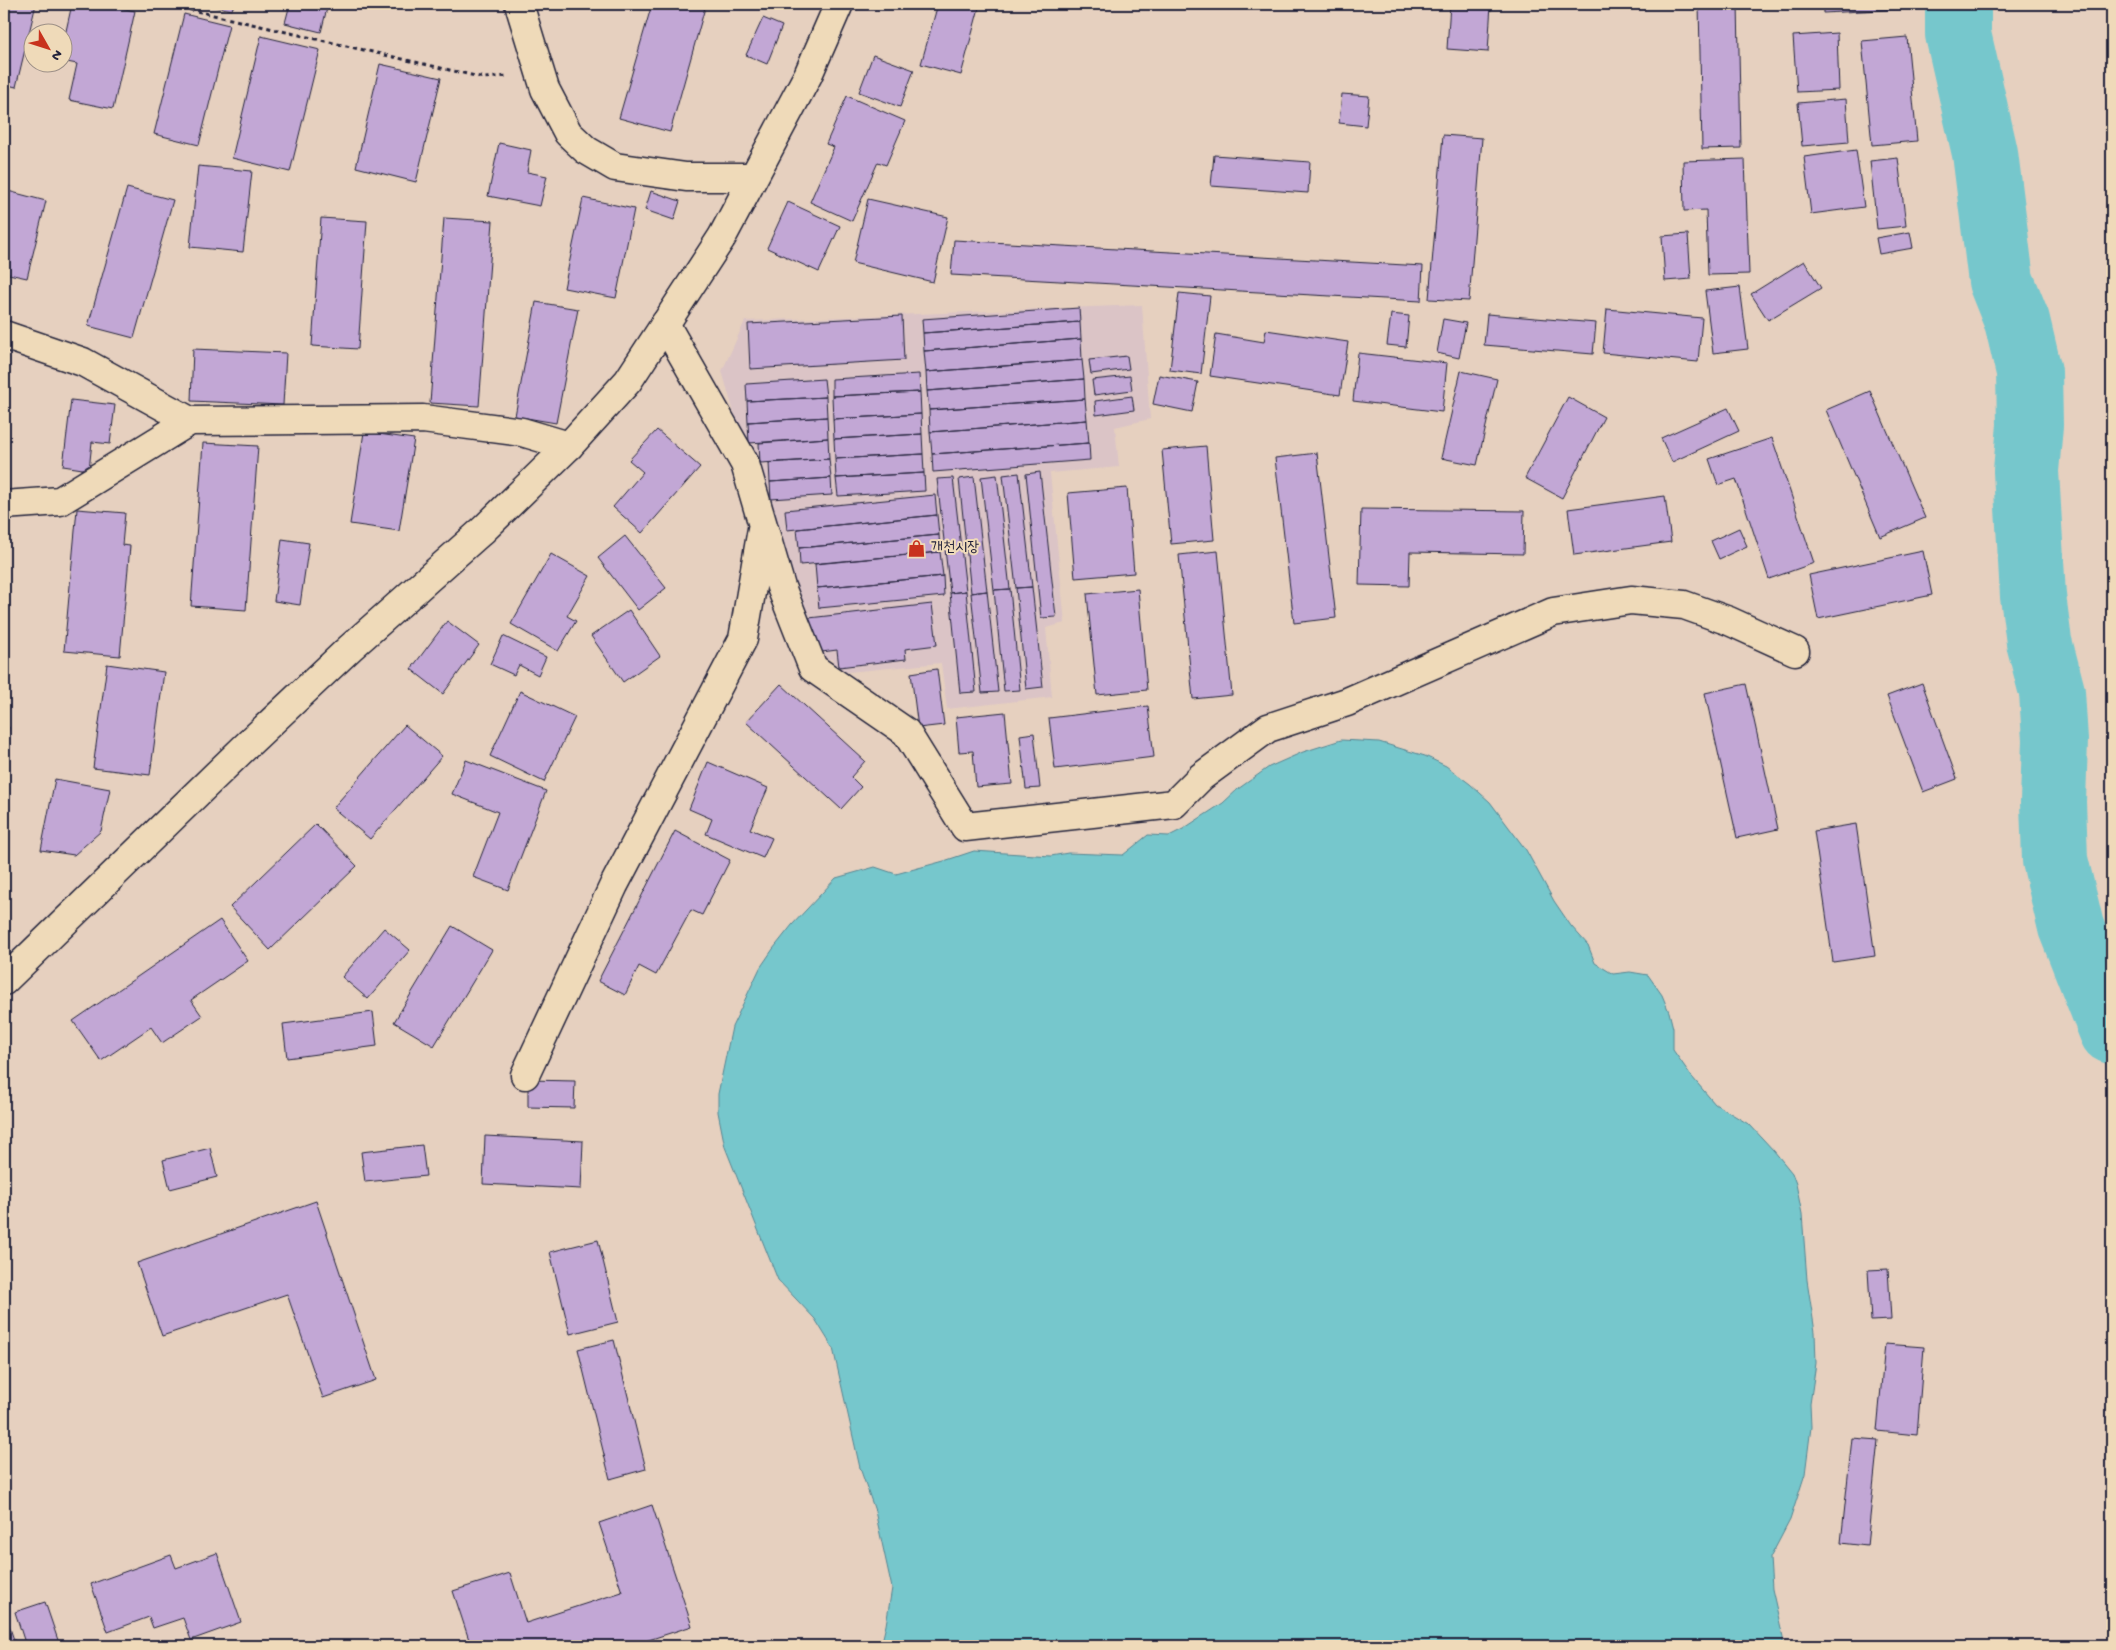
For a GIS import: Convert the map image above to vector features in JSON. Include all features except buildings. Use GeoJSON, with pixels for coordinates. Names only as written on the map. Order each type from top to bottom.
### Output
{"type":"FeatureCollection","features":[{"type":"Feature","properties":{"kind":"street"},"geometry":{"type":"LineString","coordinates":[[519,4],[545,89],[568,133],[586,150],[615,167],[686,177],[752,177]]}},
{"type":"Feature","properties":{"kind":"street"},"geometry":{"type":"LineString","coordinates":[[4,981],[252,740],[350,648],[483,530],[569,446],[628,380],[722,237],[752,177],[808,75],[839,4]]}},
{"type":"Feature","properties":{"kind":"street"},"geometry":{"type":"LineString","coordinates":[[665,324],[745,464],[781,587],[813,668],[906,732],[965,827],[1174,804],[1201,777],[1268,728],[1347,702],[1552,612],[1631,600],[1684,605],[1730,621],[1795,651]]}},
{"type":"Feature","properties":{"kind":"street"},"geometry":{"type":"LineString","coordinates":[[4,335],[83,362],[190,421],[423,419],[522,432],[569,446]]}},
{"type":"Feature","properties":{"kind":"street"},"geometry":{"type":"LineString","coordinates":[[4,506],[60,501],[190,421]]}},
{"type":"Feature","properties":{"kind":"street"},"geometry":{"type":"LineString","coordinates":[[525,1075],[614,885],[743,639],[763,523]]}},
{"type":"Feature","properties":{"kind":"path"},"geometry":{"type":"LineString","coordinates":[[166,4],[484,78],[540,72]]}},
{"type":"Feature","properties":{"kind":"shaded area","name":"개천시장"},"geometry":{"type":"Polygon","coordinates":[[[1142,305],[1150,419],[1115,427],[1119,467],[1050,473],[1065,623],[1046,628],[1052,697],[947,709],[941,663],[838,673],[832,659],[813,660],[748,461],[722,371],[745,321],[1142,305]]]}},
{"type":"Feature","properties":{"kind":"water"},"geometry":{"type":"Polygon","coordinates":[[[1341,740],[1379,742],[1425,756],[1446,766],[1490,802],[1526,850],[1554,901],[1571,926],[1588,945],[1595,963],[1613,974],[1630,972],[1648,975],[1662,995],[1669,1012],[1673,1028],[1673,1050],[1692,1077],[1715,1104],[1750,1125],[1792,1173],[1802,1214],[1807,1280],[1815,1332],[1816,1363],[1810,1404],[1811,1427],[1805,1474],[1790,1520],[1770,1558],[1772,1589],[1783,1637],[1783,1646],[881,1646],[892,1588],[875,1511],[860,1468],[833,1348],[815,1319],[778,1280],[725,1147],[718,1112],[718,1094],[732,1027],[760,968],[792,925],[836,878],[875,867],[896,874],[974,851],[1051,856],[1068,853],[1123,855],[1148,835],[1169,836],[1183,829],[1223,803],[1238,789],[1269,767],[1303,752],[1341,740]]]}},
{"type":"Feature","properties":{"kind":"waterway"},"geometry":{"type":"LineString","coordinates":[[1958,4],[1958,34],[1985,153],[2001,281],[2017,321],[2029,372],[2030,425],[2026,471],[2033,596],[2039,642],[2052,692],[2055,740],[2053,802],[2055,860],[2071,927],[2112,1031]]}},
{"type":"Feature","properties":{"kind":"place","name":"개천시장"},"geometry":{"type":"Point","coordinates":[917,548]}}]}
